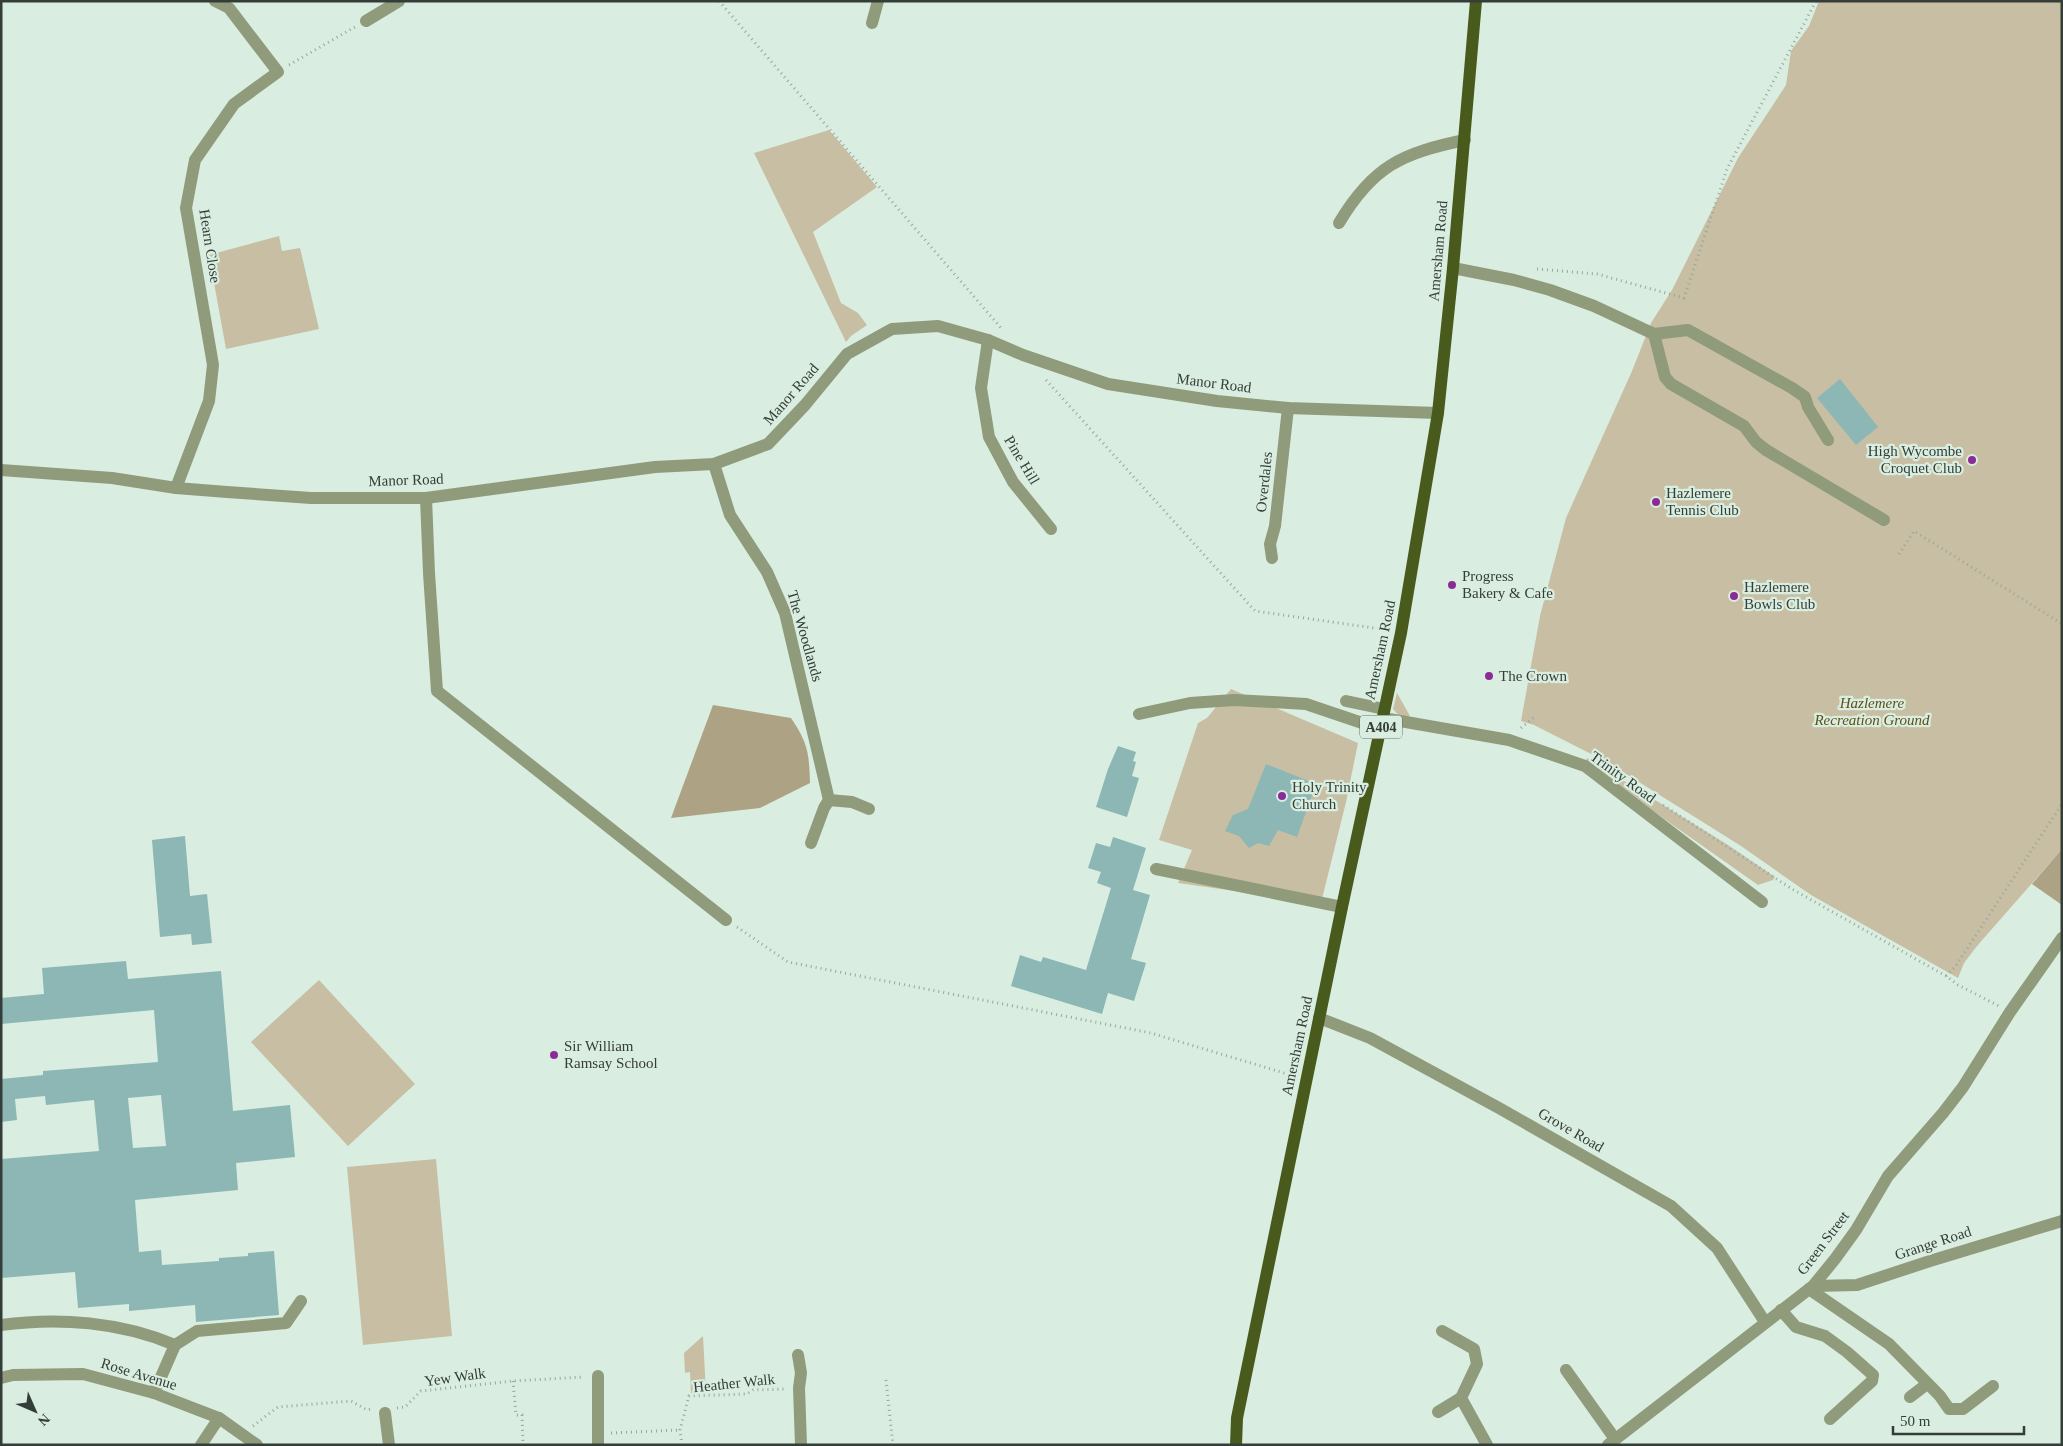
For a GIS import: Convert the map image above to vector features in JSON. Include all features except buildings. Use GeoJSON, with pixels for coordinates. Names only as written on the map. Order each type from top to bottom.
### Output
{"type":"FeatureCollection","features":[{"type":"Feature","properties":{"kind":"main road","name":"Amersham Road"},"geometry":{"type":"LineString","coordinates":[[1236,1445],[1238,1418],[1306,1080],[1401,633],[1438,414],[1453,268],[1476,1]]}},
{"type":"Feature","properties":{"kind":"street"},"geometry":{"type":"LineString","coordinates":[[215,1],[229,8],[278,72]]}},
{"type":"Feature","properties":{"kind":"street"},"geometry":{"type":"LineString","coordinates":[[366,21],[399,1]]}},
{"type":"Feature","properties":{"kind":"street"},"geometry":{"type":"LineString","coordinates":[[872,23],[878,1]]}},
{"type":"Feature","properties":{"kind":"street","name":"Hearn Close"},"geometry":{"type":"LineString","coordinates":[[176,488],[209,401],[213,365],[186,208],[195,160],[234,104],[278,72]]}},
{"type":"Feature","properties":{"kind":"street"},"geometry":{"type":"LineString","coordinates":[[1339,223],[1350,204],[1367,185],[1391,164],[1409,155],[1435,146],[1464,140]]}},
{"type":"Feature","properties":{"kind":"street"},"geometry":{"type":"LineString","coordinates":[[1453,268],[1520,282],[1594,306],[1654,334],[1688,330],[1805,397],[1808,408],[1828,440]]}},
{"type":"Feature","properties":{"kind":"street","name":"Manor Road"},"geometry":{"type":"LineString","coordinates":[[1,470],[112,478],[176,488],[312,498],[426,498],[655,467],[714,464],[768,444],[805,405],[847,354],[892,329],[938,326],[988,340],[1023,355],[1108,384],[1217,401],[1288,408],[1438,414]]}},
{"type":"Feature","properties":{"kind":"street"},"geometry":{"type":"LineString","coordinates":[[1654,334],[1665,377],[1671,384],[1744,426],[1756,442],[1766,450],[1884,520]]}},
{"type":"Feature","properties":{"kind":"street","name":"Pine Hill"},"geometry":{"type":"LineString","coordinates":[[988,340],[981,388],[989,437],[1013,482],[1051,529]]}},
{"type":"Feature","properties":{"kind":"street","name":"Overdales"},"geometry":{"type":"LineString","coordinates":[[1272,558],[1270,544],[1275,526],[1288,408]]}},
{"type":"Feature","properties":{"kind":"street","name":"The Woodlands"},"geometry":{"type":"LineString","coordinates":[[714,464],[730,515],[767,572],[785,613],[829,800]]}},
{"type":"Feature","properties":{"kind":"street"},"geometry":{"type":"LineString","coordinates":[[426,498],[437,691],[726,920]]}},
{"type":"Feature","properties":{"kind":"street"},"geometry":{"type":"LineString","coordinates":[[1139,714],[1190,703],[1225,701],[1306,704],[1382,719]]}},
{"type":"Feature","properties":{"kind":"street"},"geometry":{"type":"LineString","coordinates":[[1346,701],[1382,719]]}},
{"type":"Feature","properties":{"kind":"street","name":"Trinity Road"},"geometry":{"type":"LineString","coordinates":[[1382,719],[1509,740],[1585,766],[1762,902]]}},
{"type":"Feature","properties":{"kind":"street"},"geometry":{"type":"LineString","coordinates":[[811,843],[824,808],[829,800],[852,802],[870,808]]}},
{"type":"Feature","properties":{"kind":"street"},"geometry":{"type":"LineString","coordinates":[[1156,869],[1342,907]]}},
{"type":"Feature","properties":{"kind":"street","name":"Green Street"},"geometry":{"type":"LineString","coordinates":[[1612,1442],[1811,1287],[1836,1259],[1856,1230],[1888,1176],[1943,1113],[2062,938]]}},
{"type":"Feature","properties":{"kind":"street","name":"Grove Road"},"geometry":{"type":"LineString","coordinates":[[1319,1018],[1370,1038],[1499,1108],[1671,1206],[1717,1248],[1765,1322]]}},
{"type":"Feature","properties":{"kind":"street","name":"Grange Road"},"geometry":{"type":"LineString","coordinates":[[1811,1287],[1857,1285],[2062,1221]]}},
{"type":"Feature","properties":{"kind":"street"},"geometry":{"type":"LineString","coordinates":[[1811,1287],[1889,1344],[1949,1409],[1963,1409],[1993,1386]]}},
{"type":"Feature","properties":{"kind":"street"},"geometry":{"type":"LineString","coordinates":[[154,1392],[175,1345],[197,1331],[286,1323],[301,1301]]}},
{"type":"Feature","properties":{"kind":"street"},"geometry":{"type":"LineString","coordinates":[[1781,1310],[1796,1327],[1825,1336],[1873,1375],[1872,1381],[1830,1419]]}},
{"type":"Feature","properties":{"kind":"street"},"geometry":{"type":"LineString","coordinates":[[1,1325],[22,1322],[63,1322],[121,1327],[150,1334],[175,1345]]}},
{"type":"Feature","properties":{"kind":"street"},"geometry":{"type":"LineString","coordinates":[[1438,1412],[1461,1398],[1476,1364],[1474,1349],[1442,1331]]}},
{"type":"Feature","properties":{"kind":"street"},"geometry":{"type":"LineString","coordinates":[[798,1355],[801,1373],[799,1388],[801,1445]]}},
{"type":"Feature","properties":{"kind":"street"},"geometry":{"type":"LineString","coordinates":[[1566,1370],[1612,1442]]}},
{"type":"Feature","properties":{"kind":"street","name":"Rose Avenue"},"geometry":{"type":"LineString","coordinates":[[1,1378],[13,1375],[83,1374],[154,1392],[218,1418],[257,1445]]}},
{"type":"Feature","properties":{"kind":"street"},"geometry":{"type":"LineString","coordinates":[[598,1376],[598,1439]]}},
{"type":"Feature","properties":{"kind":"street"},"geometry":{"type":"LineString","coordinates":[[1910,1397],[1927,1384]]}},
{"type":"Feature","properties":{"kind":"street"},"geometry":{"type":"LineString","coordinates":[[1461,1398],[1487,1445]]}},
{"type":"Feature","properties":{"kind":"street"},"geometry":{"type":"LineString","coordinates":[[384,1410],[389,1445]]}},
{"type":"Feature","properties":{"kind":"street"},"geometry":{"type":"LineString","coordinates":[[201,1445],[218,1418]]}},
{"type":"Feature","properties":{"kind":"path"},"geometry":{"type":"LineString","coordinates":[[1530,269],[1597,274],[1684,298],[1727,169],[1816,1]]}},
{"type":"Feature","properties":{"kind":"path"},"geometry":{"type":"LineString","coordinates":[[278,72],[366,21]]}},
{"type":"Feature","properties":{"kind":"path"},"geometry":{"type":"LineString","coordinates":[[1899,554],[1914,531],[2062,624]]}},
{"type":"Feature","properties":{"kind":"path"},"geometry":{"type":"LineString","coordinates":[[1509,740],[1520,728],[1536,716]]}},
{"type":"Feature","properties":{"kind":"path"},"geometry":{"type":"LineString","coordinates":[[1520,728],[1530,729]]}},
{"type":"Feature","properties":{"kind":"path"},"geometry":{"type":"LineString","coordinates":[[1660,803],[1792,889],[1946,976],[1958,986],[2010,1012]]}},
{"type":"Feature","properties":{"kind":"path"},"geometry":{"type":"LineString","coordinates":[[1946,976],[1955,967],[2062,804]]}},
{"type":"Feature","properties":{"kind":"path"},"geometry":{"type":"LineString","coordinates":[[726,920],[788,962],[1151,1033],[1306,1080]]}},
{"type":"Feature","properties":{"kind":"path","name":"Yew Walk"},"geometry":{"type":"LineString","coordinates":[[384,1410],[405,1407],[422,1391],[513,1381],[598,1376]]}},
{"type":"Feature","properties":{"kind":"path"},"geometry":{"type":"LineString","coordinates":[[886,1380],[893,1445]]}},
{"type":"Feature","properties":{"kind":"path"},"geometry":{"type":"LineString","coordinates":[[513,1381],[516,1415],[522,1415],[523,1445]]}},
{"type":"Feature","properties":{"kind":"path","name":"Heather Walk"},"geometry":{"type":"LineString","coordinates":[[682,1445],[680,1430],[689,1396],[748,1394],[753,1390],[799,1388]]}},
{"type":"Feature","properties":{"kind":"path"},"geometry":{"type":"LineString","coordinates":[[242,1434],[278,1408],[351,1401],[366,1410],[384,1410]]}},
{"type":"Feature","properties":{"kind":"path"},"geometry":{"type":"LineString","coordinates":[[598,1439],[680,1430]]}},
{"type":"Feature","properties":{"kind":"green space","name":"Hazlemere Recreation Ground"},"geometry":{"type":"Polygon","coordinates":[[[1819,1],[2062,1],[2062,849],[1977,946],[1964,963],[1958,978],[1811,895],[1741,846],[1607,762],[1534,725],[1521,721],[1540,616],[1566,518],[1632,371],[1651,323],[1672,290],[1738,158],[1786,85],[1791,51],[1809,26],[1819,1]]]}},
{"type":"Feature","properties":{"kind":"green space"},"geometry":{"type":"Polygon","coordinates":[[[829,130],[877,187],[813,232],[841,303],[858,313],[867,325],[851,336],[846,342],[754,153],[829,130]]]}},
{"type":"Feature","properties":{"kind":"green space"},"geometry":{"type":"Polygon","coordinates":[[[279,236],[282,251],[300,248],[319,329],[226,349],[209,255],[279,236]]]}},
{"type":"Feature","properties":{"kind":"green space"},"geometry":{"type":"Polygon","coordinates":[[[1231,689],[1358,743],[1346,802],[1321,903],[1178,883],[1192,850],[1159,840],[1198,723],[1207,718],[1231,689]]]}},
{"type":"Feature","properties":{"kind":"green space"},"geometry":{"type":"Polygon","coordinates":[[[1397,693],[1410,716],[1401,718],[1393,709],[1397,693]]]}},
{"type":"Feature","properties":{"kind":"green space"},"geometry":{"type":"Polygon","coordinates":[[[1587,758],[1728,845],[1775,877],[1773,880],[1758,885],[1585,763],[1587,758]]]}},
{"type":"Feature","properties":{"kind":"green space"},"geometry":{"type":"Polygon","coordinates":[[[319,980],[415,1084],[348,1146],[251,1042],[319,980]]]}},
{"type":"Feature","properties":{"kind":"green space"},"geometry":{"type":"Polygon","coordinates":[[[436,1159],[452,1336],[363,1345],[347,1167],[436,1159]]]}},
{"type":"Feature","properties":{"kind":"green space"},"geometry":{"type":"Polygon","coordinates":[[[703,1336],[706,1393],[691,1393],[690,1372],[685,1373],[684,1353],[703,1336]]]}},
{"type":"Feature","properties":{"kind":"shaded area"},"geometry":{"type":"Polygon","coordinates":[[[713,705],[791,718],[804,742],[809,764],[810,783],[760,808],[671,818],[713,705]]]}},
{"type":"Feature","properties":{"kind":"shaded area"},"geometry":{"type":"Polygon","coordinates":[[[2062,849],[2062,905],[2032,884],[2062,849]]]}},
{"type":"Feature","properties":{"kind":"place","name":"High Wycombe Croquet Club"},"geometry":{"type":"Point","coordinates":[1972,460]}},
{"type":"Feature","properties":{"kind":"place","name":"Hazlemere Tennis Club"},"geometry":{"type":"Point","coordinates":[1656,502]}},
{"type":"Feature","properties":{"kind":"place","name":"Progress Bakery & Cafe"},"geometry":{"type":"Point","coordinates":[1452,585]}},
{"type":"Feature","properties":{"kind":"place","name":"Hazlemere Bowls Club"},"geometry":{"type":"Point","coordinates":[1734,596]}},
{"type":"Feature","properties":{"kind":"place","name":"The Crown"},"geometry":{"type":"Point","coordinates":[1489,676]}},
{"type":"Feature","properties":{"kind":"place","name":"Holy Trinity Church"},"geometry":{"type":"Point","coordinates":[1282,796]}},
{"type":"Feature","properties":{"kind":"place","name":"Sir William Ramsay School"},"geometry":{"type":"Point","coordinates":[554,1055]}}]}
